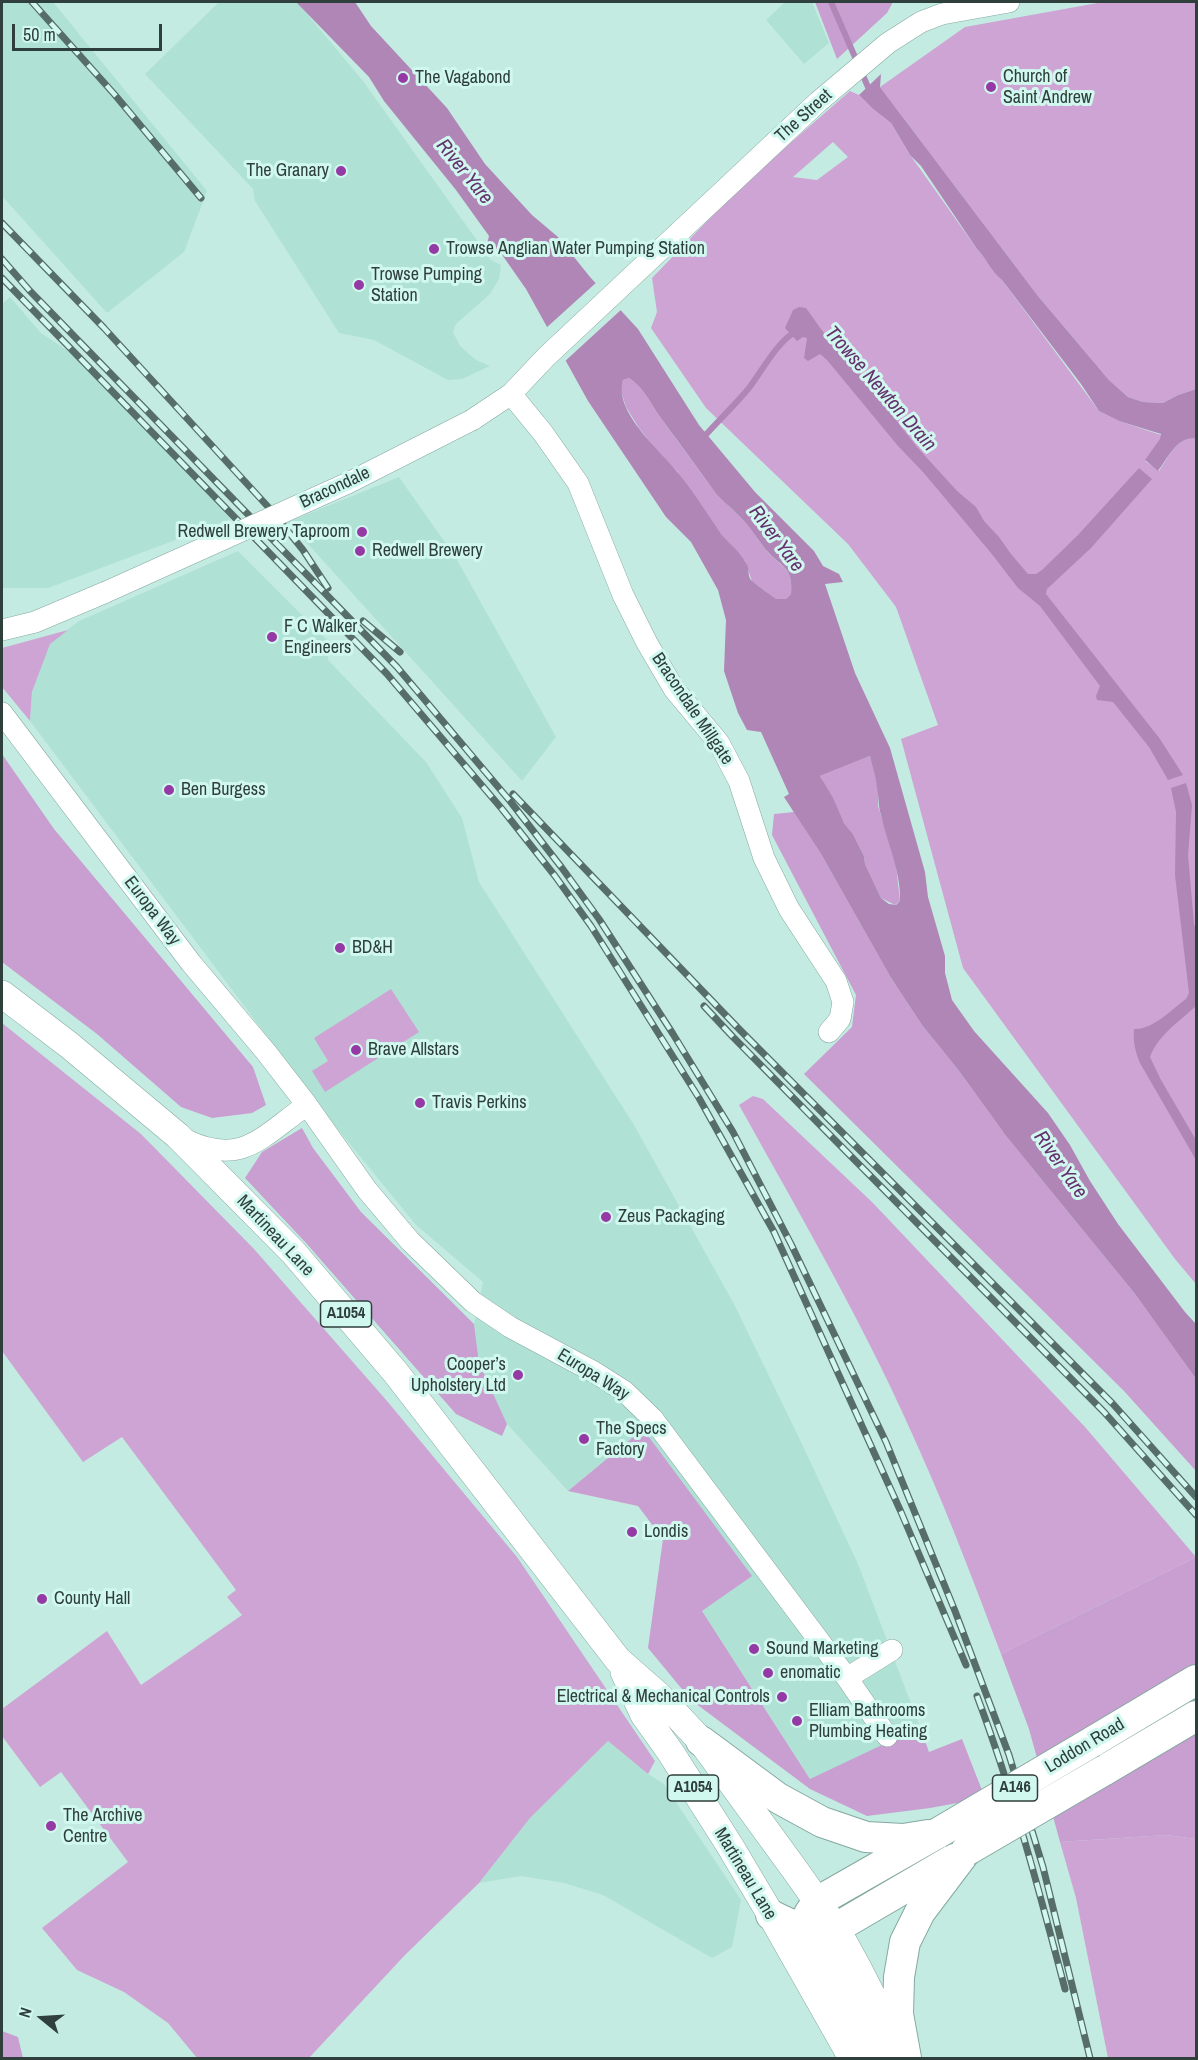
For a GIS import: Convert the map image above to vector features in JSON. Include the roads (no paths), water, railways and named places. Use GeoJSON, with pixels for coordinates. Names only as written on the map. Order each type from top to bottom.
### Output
{"type":"FeatureCollection","features":[{"type":"Feature","properties":{"kind":"highway","name":"Loddon Road"},"geometry":{"type":"LineString","coordinates":[[820,1920],[938,1833],[1197,1680]]}},
{"type":"Feature","properties":{"kind":"highway","name":"Loddon Road"},"geometry":{"type":"LineString","coordinates":[[820,1920],[966,1851],[1197,1716]]}},
{"type":"Feature","properties":{"kind":"highway","name":"A146"},"geometry":{"type":"LineString","coordinates":[[700,1741],[778,1797],[822,1822],[866,1838],[903,1839],[938,1833]]}},
{"type":"Feature","properties":{"kind":"highway","name":"Loddon Road"},"geometry":{"type":"LineString","coordinates":[[905,2058],[898,2014],[899,1977],[905,1942],[920,1912],[966,1851]]}},
{"type":"Feature","properties":{"kind":"highway"},"geometry":{"type":"LineString","coordinates":[[771,1915],[789,1925],[820,1920]]}},
{"type":"Feature","properties":{"kind":"highway","name":"Martineau Lane"},"geometry":{"type":"LineString","coordinates":[[820,1920],[837,1981],[875,2058]]}},
{"type":"Feature","properties":{"kind":"main road","name":"Martineau Lane"},"geometry":{"type":"LineString","coordinates":[[2,994],[69,1045],[178,1136],[293,1252],[396,1373],[618,1660],[659,1696],[700,1741],[820,1920],[860,1970],[905,2058]]}},
{"type":"Feature","properties":{"kind":"main road","name":"Martineau Lane"},"geometry":{"type":"LineString","coordinates":[[618,1660],[644,1715],[677,1762],[771,1915],[852,2058]]}},
{"type":"Feature","properties":{"kind":"street","name":"The Street"},"geometry":{"type":"LineString","coordinates":[[628,280],[818,102],[888,43],[921,22],[961,6],[1009,2]]}},
{"type":"Feature","properties":{"kind":"street","name":"Bracondale"},"geometry":{"type":"LineString","coordinates":[[2,630],[35,622],[106,592],[348,483],[472,420],[512,394],[556,347],[628,280]]}},
{"type":"Feature","properties":{"kind":"street","name":"Bracondale Millgate"},"geometry":{"type":"LineString","coordinates":[[512,394],[578,483],[623,596],[647,643],[674,689],[719,743],[739,781],[764,858],[789,909],[836,981],[843,1002],[840,1019],[830,1032]]}},
{"type":"Feature","properties":{"kind":"street","name":"Europa Way"},"geometry":{"type":"LineString","coordinates":[[2,712],[191,963],[266,1052],[367,1190],[398,1227],[473,1302],[510,1327],[594,1372],[624,1391],[653,1419],[847,1678],[887,1736]]}},
{"type":"Feature","properties":{"kind":"street"},"geometry":{"type":"LineString","coordinates":[[178,1136],[204,1148],[225,1152],[242,1149],[307,1105]]}},
{"type":"Feature","properties":{"kind":"street"},"geometry":{"type":"LineString","coordinates":[[847,1678],[892,1650]]}},
{"type":"Feature","properties":{"kind":"water","name":"River Yare"},"geometry":{"type":"Polygon","coordinates":[[[296,2],[355,2],[371,26],[447,108],[485,164],[532,215],[558,237],[590,277],[638,329],[699,425],[755,492],[814,551],[823,566],[839,574],[843,582],[825,584],[855,673],[890,748],[925,872],[928,897],[945,956],[945,973],[952,1000],[974,1031],[1048,1113],[1118,1224],[1196,1324],[1196,1379],[1135,1294],[1006,1136],[922,1025],[891,978],[821,854],[784,797],[789,794],[761,732],[747,730],[738,713],[724,671],[726,620],[718,590],[691,542],[666,517],[588,401],[526,289],[498,249],[494,252],[488,251],[486,248],[489,236],[456,190],[384,101],[369,77],[296,2]],[[629,378],[623,380],[622,392],[625,405],[632,418],[680,475],[722,535],[741,555],[747,565],[751,580],[777,599],[786,599],[791,594],[790,577],[787,571],[769,553],[744,521],[716,494],[644,392],[629,378]],[[870,756],[820,776],[864,856],[865,864],[881,898],[889,904],[896,905],[900,901],[900,890],[880,812],[870,756]]]}},
{"type":"Feature","properties":{"kind":"water"},"geometry":{"type":"Polygon","coordinates":[[[881,74],[880,87],[1038,296],[1109,380],[1128,397],[1143,402],[1163,403],[1196,389],[1196,439],[1184,440],[1179,444],[1158,471],[1145,460],[1161,434],[1119,421],[1099,411],[1002,280],[994,273],[921,166],[910,155],[891,123],[859,95],[881,74]]]}},
{"type":"Feature","properties":{"kind":"water"},"geometry":{"type":"Polygon","coordinates":[[[799,307],[806,308],[836,350],[853,365],[917,447],[957,491],[976,507],[984,521],[1028,574],[1036,574],[1042,570],[1078,535],[1139,468],[1152,479],[1091,548],[1047,589],[1046,594],[1160,739],[1183,775],[1168,780],[1149,747],[1113,702],[1097,700],[1096,696],[1100,686],[1040,606],[1018,588],[827,360],[820,354],[808,361],[804,358],[807,338],[803,337],[797,341],[785,328],[793,310],[799,307]]]}},
{"type":"Feature","properties":{"kind":"water"},"geometry":{"type":"Polygon","coordinates":[[[1186,783],[1192,805],[1188,855],[1196,930],[1196,1006],[1164,1035],[1150,1057],[1196,1140],[1196,1160],[1140,1063],[1134,1038],[1134,1029],[1155,1023],[1186,999],[1189,993],[1175,875],[1176,812],[1171,788],[1186,783]]]}},
{"type":"Feature","properties":{"kind":"waterway"},"geometry":{"type":"LineString","coordinates":[[831,2],[871,94]]}},
{"type":"Feature","properties":{"kind":"waterway","name":"Trowse Newton Drain"},"geometry":{"type":"LineString","coordinates":[[702,439],[749,388],[783,341],[797,331]]}},
{"type":"Feature","properties":{"kind":"railway"},"geometry":{"type":"LineString","coordinates":[[32,2],[115,95],[201,198]]}},
{"type":"Feature","properties":{"kind":"railway"},"geometry":{"type":"LineString","coordinates":[[2,223],[104,328],[271,510],[303,550],[328,588]]}},
{"type":"Feature","properties":{"kind":"railway"},"geometry":{"type":"LineString","coordinates":[[2,259],[30,291],[397,667],[510,801],[599,919],[733,1132],[791,1244],[886,1442],[955,1611],[1009,1755],[1043,1867],[1090,2058]]}},
{"type":"Feature","properties":{"kind":"railway"},"geometry":{"type":"LineString","coordinates":[[2,278],[387,674],[502,809],[591,926],[699,1098],[774,1232],[901,1512],[966,1665]]}},
{"type":"Feature","properties":{"kind":"railway"},"geometry":{"type":"LineString","coordinates":[[363,621],[400,652]]}},
{"type":"Feature","properties":{"kind":"railway"},"geometry":{"type":"LineString","coordinates":[[513,794],[740,1030],[1113,1404],[1196,1497]]}},
{"type":"Feature","properties":{"kind":"railway"},"geometry":{"type":"LineString","coordinates":[[704,1006],[1104,1412],[1196,1515]]}},
{"type":"Feature","properties":{"kind":"railway"},"geometry":{"type":"LineString","coordinates":[[977,1696],[1014,1805],[1065,1989]]}},
{"type":"Feature","properties":{"kind":"place","name":"The Vagabond"},"geometry":{"type":"Point","coordinates":[403,78]}},
{"type":"Feature","properties":{"kind":"place","name":"Church of Saint Andrew"},"geometry":{"type":"Point","coordinates":[991,87]}},
{"type":"Feature","properties":{"kind":"place","name":"The Granary"},"geometry":{"type":"Point","coordinates":[341,171]}},
{"type":"Feature","properties":{"kind":"place","name":"Trowse Anglian Water Pumping Station"},"geometry":{"type":"Point","coordinates":[434,249]}},
{"type":"Feature","properties":{"kind":"place","name":"Trowse Pumping Station"},"geometry":{"type":"Point","coordinates":[359,285]}},
{"type":"Feature","properties":{"kind":"place","name":"Redwell Brewery Taproom"},"geometry":{"type":"Point","coordinates":[362,532]}},
{"type":"Feature","properties":{"kind":"place","name":"Redwell Brewery"},"geometry":{"type":"Point","coordinates":[360,551]}},
{"type":"Feature","properties":{"kind":"place","name":"F C Walker Engineers"},"geometry":{"type":"Point","coordinates":[272,637]}},
{"type":"Feature","properties":{"kind":"place","name":"Ben Burgess"},"geometry":{"type":"Point","coordinates":[169,790]}},
{"type":"Feature","properties":{"kind":"place","name":"BD&H"},"geometry":{"type":"Point","coordinates":[340,948]}},
{"type":"Feature","properties":{"kind":"place","name":"Brave Allstars"},"geometry":{"type":"Point","coordinates":[356,1050]}},
{"type":"Feature","properties":{"kind":"place","name":"Travis Perkins"},"geometry":{"type":"Point","coordinates":[420,1103]}},
{"type":"Feature","properties":{"kind":"place","name":"Zeus Packaging"},"geometry":{"type":"Point","coordinates":[606,1217]}},
{"type":"Feature","properties":{"kind":"place","name":"Cooper’s Upholstery Ltd"},"geometry":{"type":"Point","coordinates":[518,1375]}},
{"type":"Feature","properties":{"kind":"place","name":"The Specs Factory"},"geometry":{"type":"Point","coordinates":[584,1439]}},
{"type":"Feature","properties":{"kind":"place","name":"Londis"},"geometry":{"type":"Point","coordinates":[632,1532]}},
{"type":"Feature","properties":{"kind":"place","name":"County Hall"},"geometry":{"type":"Point","coordinates":[42,1599]}},
{"type":"Feature","properties":{"kind":"place","name":"Sound Marketing"},"geometry":{"type":"Point","coordinates":[754,1649]}},
{"type":"Feature","properties":{"kind":"place","name":"enomatic"},"geometry":{"type":"Point","coordinates":[768,1673]}},
{"type":"Feature","properties":{"kind":"place","name":"Electrical & Mechanical Controls"},"geometry":{"type":"Point","coordinates":[782,1697]}},
{"type":"Feature","properties":{"kind":"place","name":"Elliam Bathrooms Plumbing Heating"},"geometry":{"type":"Point","coordinates":[797,1721]}},
{"type":"Feature","properties":{"kind":"place","name":"The Archive Centre"},"geometry":{"type":"Point","coordinates":[51,1826]}}]}
